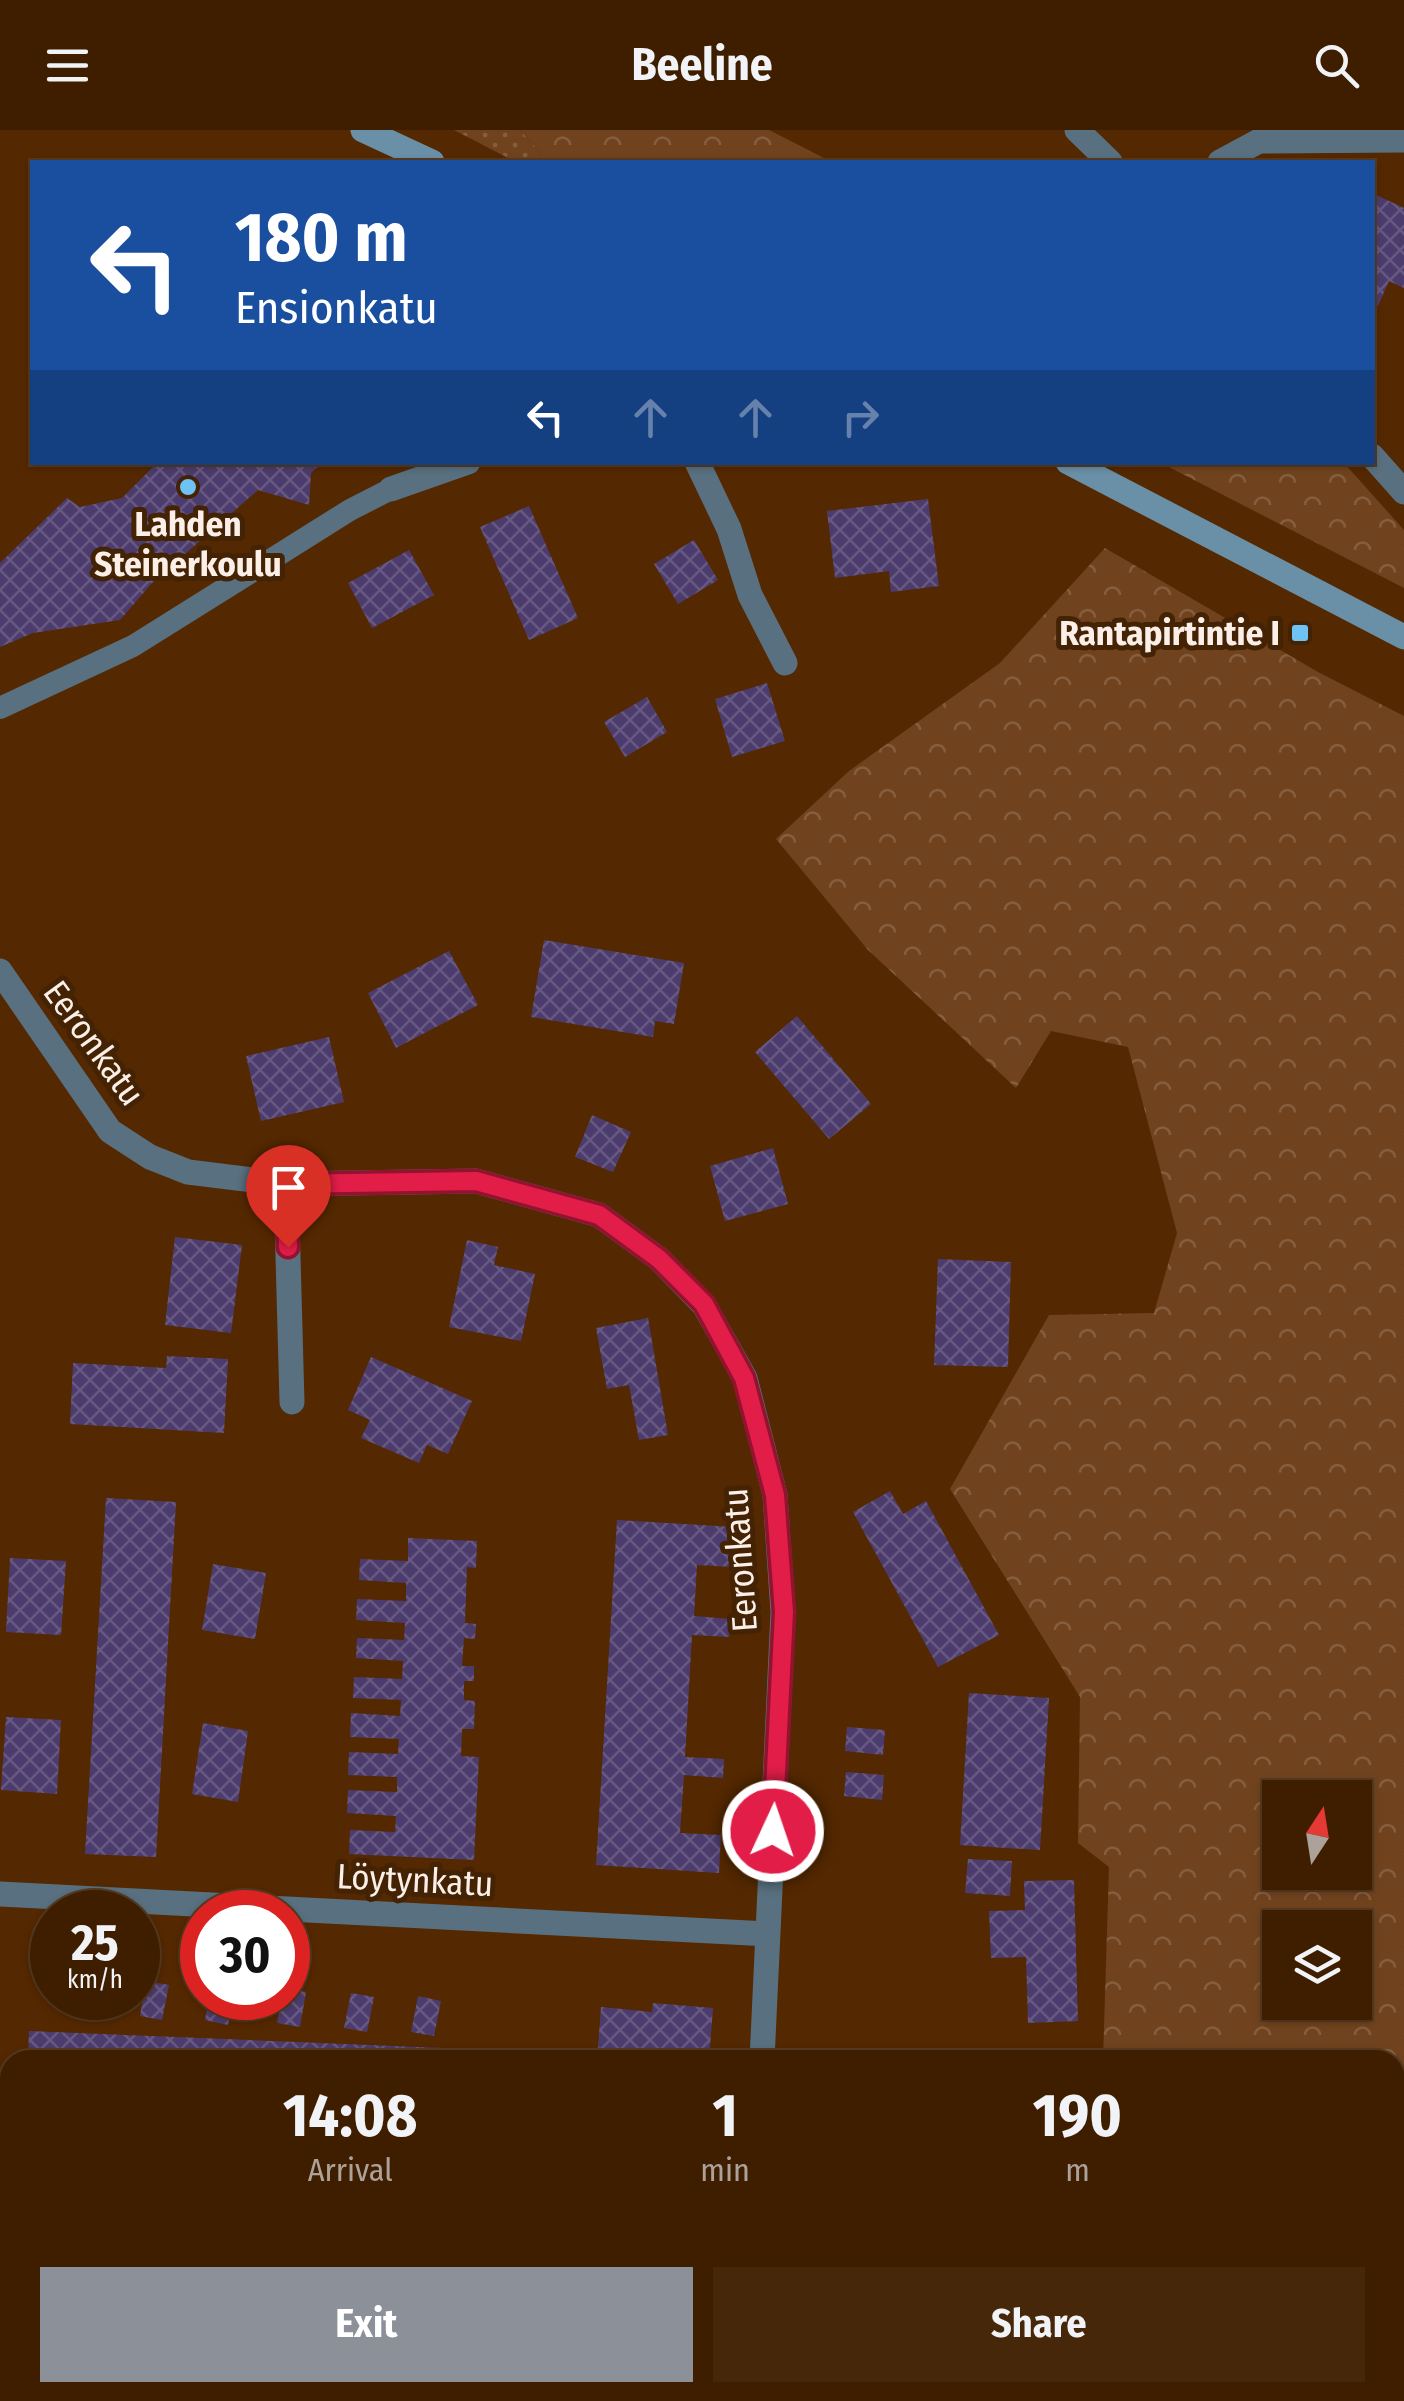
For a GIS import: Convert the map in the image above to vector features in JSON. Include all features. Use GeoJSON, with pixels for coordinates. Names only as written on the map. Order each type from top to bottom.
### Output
{"type":"FeatureCollection","features":[{"type":"Feature","properties":{"kind":"main road"},"geometry":{"type":"LineString","coordinates":[[363,130],[428,160]]}},
{"type":"Feature","properties":{"kind":"main road"},"geometry":{"type":"LineString","coordinates":[[1074,465],[1404,637]]}},
{"type":"Feature","properties":{"kind":"street"},"geometry":{"type":"LineString","coordinates":[[1077,130],[1108,160]]}},
{"type":"Feature","properties":{"kind":"street"},"geometry":{"type":"LineString","coordinates":[[1224,160],[1259,141],[1404,140]]}},
{"type":"Feature","properties":{"kind":"street"},"geometry":{"type":"LineString","coordinates":[[1375,459],[1404,492]]}},
{"type":"Feature","properties":{"kind":"street"},"geometry":{"type":"LineString","coordinates":[[391,489],[459,465]]}},
{"type":"Feature","properties":{"kind":"street"},"geometry":{"type":"LineString","coordinates":[[698,465],[729,529],[750,594],[785,663]]}},
{"type":"Feature","properties":{"kind":"street","name":"Eeronkatu"},"geometry":{"type":"LineString","coordinates":[[0,971],[110,1131],[150,1157],[188,1172],[286,1184],[476,1181],[599,1215],[659,1259],[704,1304],[744,1378],[775,1495],[784,1612],[762,2050]]}},
{"type":"Feature","properties":{"kind":"street"},"geometry":{"type":"LineString","coordinates":[[286,1184],[292,1402]]}},
{"type":"Feature","properties":{"kind":"street","name":"Löytynkatu"},"geometry":{"type":"LineString","coordinates":[[0,1894],[767,1934]]}},
{"type":"Feature","properties":{"kind":"lane"},"geometry":{"type":"LineString","coordinates":[[0,708],[133,646],[350,510],[391,489]]}},
{"type":"Feature","properties":{"kind":"green space"},"geometry":{"type":"Polygon","coordinates":[[[454,130],[520,130],[547,160],[512,160],[454,130]]]}},
{"type":"Feature","properties":{"kind":"green space"},"geometry":{"type":"Polygon","coordinates":[[[520,130],[769,130],[828,160],[547,160],[520,130]]]}},
{"type":"Feature","properties":{"kind":"green space"},"geometry":{"type":"Polygon","coordinates":[[[1165,465],[1346,465],[1404,530],[1404,588],[1165,465]]]}},
{"type":"Feature","properties":{"kind":"green space"},"geometry":{"type":"Polygon","coordinates":[[[1105,548],[1318,672],[1404,716],[1404,2050],[1103,2050],[1109,1867],[1078,1843],[1080,1697],[950,1489],[1049,1315],[1154,1313],[1177,1233],[1128,1047],[1051,1031],[1016,1088],[868,950],[776,839],[849,771],[1000,663],[1105,548]]]}},
{"type":"Feature","properties":{"kind":"building"},"geometry":{"type":"Polygon","coordinates":[[[1375,194],[1404,208],[1404,288],[1389,281],[1378,306],[1375,194]]]}},
{"type":"Feature","properties":{"kind":"building"},"geometry":{"type":"Polygon","coordinates":[[[155,465],[320,465],[311,473],[309,505],[258,490],[152,583],[120,620],[33,633],[0,647],[0,563],[67,498],[80,507],[122,498],[155,465]]]}},
{"type":"Feature","properties":{"kind":"building"},"geometry":{"type":"Polygon","coordinates":[[[928,499],[939,586],[891,592],[889,571],[835,578],[827,511],[928,499]]]}},
{"type":"Feature","properties":{"kind":"building"},"geometry":{"type":"Polygon","coordinates":[[[529,506],[578,618],[529,640],[480,527],[529,506]]]}},
{"type":"Feature","properties":{"kind":"building"},"geometry":{"type":"Polygon","coordinates":[[[694,540],[718,580],[678,604],[654,564],[694,540]]]}},
{"type":"Feature","properties":{"kind":"building"},"geometry":{"type":"Polygon","coordinates":[[[409,550],[434,595],[372,628],[348,583],[409,550]]]}},
{"type":"Feature","properties":{"kind":"building"},"geometry":{"type":"Polygon","coordinates":[[[767,683],[785,741],[732,757],[715,699],[767,683]]]}},
{"type":"Feature","properties":{"kind":"building"},"geometry":{"type":"Polygon","coordinates":[[[647,697],[667,732],[625,757],[604,722],[647,697]]]}},
{"type":"Feature","properties":{"kind":"building"},"geometry":{"type":"Polygon","coordinates":[[[544,940],[684,963],[674,1024],[655,1021],[653,1037],[531,1017],[544,940]]]}},
{"type":"Feature","properties":{"kind":"building"},"geometry":{"type":"Polygon","coordinates":[[[449,951],[478,1005],[396,1048],[368,993],[449,951]]]}},
{"type":"Feature","properties":{"kind":"building"},"geometry":{"type":"Polygon","coordinates":[[[797,1016],[871,1104],[829,1139],[755,1052],[797,1016]]]}},
{"type":"Feature","properties":{"kind":"building"},"geometry":{"type":"Polygon","coordinates":[[[329,1037],[344,1102],[261,1121],[246,1056],[329,1037]]]}},
{"type":"Feature","properties":{"kind":"building"},"geometry":{"type":"Polygon","coordinates":[[[592,1115],[631,1132],[613,1172],[575,1157],[592,1115]]]}},
{"type":"Feature","properties":{"kind":"building"},"geometry":{"type":"Polygon","coordinates":[[[773,1148],[788,1204],[725,1221],[710,1166],[773,1148]]]}},
{"type":"Feature","properties":{"kind":"building"},"geometry":{"type":"Polygon","coordinates":[[[175,1237],[242,1245],[231,1333],[165,1325],[175,1237]]]}},
{"type":"Feature","properties":{"kind":"building"},"geometry":{"type":"Polygon","coordinates":[[[467,1240],[498,1247],[494,1265],[535,1274],[521,1341],[449,1327],[467,1240]]]}},
{"type":"Feature","properties":{"kind":"building"},"geometry":{"type":"Polygon","coordinates":[[[938,1259],[1011,1262],[1008,1367],[934,1365],[938,1259]]]}},
{"type":"Feature","properties":{"kind":"building"},"geometry":{"type":"Polygon","coordinates":[[[648,1318],[668,1435],[639,1440],[629,1385],[607,1389],[596,1328],[648,1318]]]}},
{"type":"Feature","properties":{"kind":"building"},"geometry":{"type":"Polygon","coordinates":[[[167,1356],[228,1359],[224,1433],[70,1424],[73,1363],[166,1368],[167,1356]]]}},
{"type":"Feature","properties":{"kind":"building"},"geometry":{"type":"Polygon","coordinates":[[[371,1357],[472,1401],[448,1454],[427,1445],[419,1463],[361,1438],[370,1420],[348,1410],[371,1357]]]}},
{"type":"Feature","properties":{"kind":"building"},"geometry":{"type":"Polygon","coordinates":[[[890,1491],[903,1514],[926,1501],[999,1635],[938,1667],[853,1512],[890,1491]]]}},
{"type":"Feature","properties":{"kind":"building"},"geometry":{"type":"Polygon","coordinates":[[[106,1498],[176,1502],[156,1857],[85,1854],[106,1498]]]}},
{"type":"Feature","properties":{"kind":"building"},"geometry":{"type":"Polygon","coordinates":[[[617,1520],[734,1527],[732,1567],[697,1565],[694,1616],[731,1619],[729,1637],[692,1635],[685,1757],[724,1759],[723,1778],[684,1775],[680,1833],[721,1835],[719,1873],[596,1865],[617,1520]]]}},
{"type":"Feature","properties":{"kind":"building"},"geometry":{"type":"Polygon","coordinates":[[[408,1538],[477,1541],[476,1568],[467,1567],[465,1623],[476,1624],[475,1639],[464,1638],[462,1666],[474,1666],[474,1681],[464,1681],[464,1700],[475,1701],[474,1729],[462,1729],[461,1756],[479,1757],[474,1860],[349,1854],[350,1830],[395,1832],[396,1816],[347,1813],[348,1790],[397,1792],[397,1777],[348,1775],[349,1752],[398,1754],[399,1739],[350,1737],[351,1713],[400,1716],[401,1700],[353,1698],[354,1677],[402,1679],[403,1661],[356,1658],[357,1638],[404,1640],[405,1623],[356,1620],[357,1599],[406,1601],[406,1583],[359,1580],[360,1559],[408,1561],[408,1538]]]}},
{"type":"Feature","properties":{"kind":"building"},"geometry":{"type":"Polygon","coordinates":[[[10,1558],[66,1561],[61,1635],[6,1632],[10,1558]]]}},
{"type":"Feature","properties":{"kind":"building"},"geometry":{"type":"Polygon","coordinates":[[[213,1564],[266,1573],[255,1639],[202,1630],[213,1564]]]}},
{"type":"Feature","properties":{"kind":"building"},"geometry":{"type":"Polygon","coordinates":[[[969,1693],[1049,1698],[1040,1850],[960,1845],[969,1693]]]}},
{"type":"Feature","properties":{"kind":"building"},"geometry":{"type":"Polygon","coordinates":[[[6,1717],[61,1720],[57,1794],[1,1790],[6,1717]]]}},
{"type":"Feature","properties":{"kind":"building"},"geometry":{"type":"Polygon","coordinates":[[[203,1723],[248,1731],[238,1802],[192,1794],[203,1723]]]}},
{"type":"Feature","properties":{"kind":"building"},"geometry":{"type":"Polygon","coordinates":[[[847,1727],[885,1730],[883,1755],[845,1751],[847,1727]]]}},
{"type":"Feature","properties":{"kind":"building"},"geometry":{"type":"Polygon","coordinates":[[[846,1772],[884,1775],[882,1800],[844,1796],[846,1772]]]}},
{"type":"Feature","properties":{"kind":"building"},"geometry":{"type":"Polygon","coordinates":[[[968,1859],[1012,1861],[1010,1896],[965,1893],[968,1859]]]}},
{"type":"Feature","properties":{"kind":"building"},"geometry":{"type":"Polygon","coordinates":[[[1074,1880],[1078,2021],[1028,2023],[1026,1957],[991,1958],[989,1911],[1025,1910],[1024,1881],[1074,1880]]]}},
{"type":"Feature","properties":{"kind":"building"},"geometry":{"type":"Polygon","coordinates":[[[160,1983],[169,1985],[160,2020],[160,1983]]]}},
{"type":"Feature","properties":{"kind":"building"},"geometry":{"type":"Polygon","coordinates":[[[351,1993],[374,1997],[367,2032],[344,2028],[351,1993]]]}},
{"type":"Feature","properties":{"kind":"building"},"geometry":{"type":"Polygon","coordinates":[[[418,1996],[441,2001],[434,2036],[411,2032],[418,1996]]]}},
{"type":"Feature","properties":{"kind":"building"},"geometry":{"type":"Polygon","coordinates":[[[653,2003],[713,2008],[710,2050],[598,2050],[601,2007],[652,2012],[653,2003]]]}},
{"type":"Feature","properties":{"kind":"building"},"geometry":{"type":"Polygon","coordinates":[[[278,2020],[301,2020],[300,2027],[277,2023],[278,2020]]]}},
{"type":"Feature","properties":{"kind":"building"},"geometry":{"type":"Polygon","coordinates":[[[29,2031],[442,2048],[442,2050],[28,2050],[29,2031]]]}},
{"type":"Feature","properties":{"kind":"place","name":"Lahden Steinerkoulu"},"geometry":{"type":"Point","coordinates":[188,487]}},
{"type":"Feature","properties":{"kind":"place","name":"Rantapirtintie I"},"geometry":{"type":"Point","coordinates":[1300,633]}},
{"type":"Feature","properties":{"kind":"route"},"geometry":{"type":"LineString","coordinates":[[288,1247],[286,1184],[476,1181],[599,1215],[659,1259],[704,1304],[744,1378],[775,1495],[784,1612],[773,1831]]}}]}
